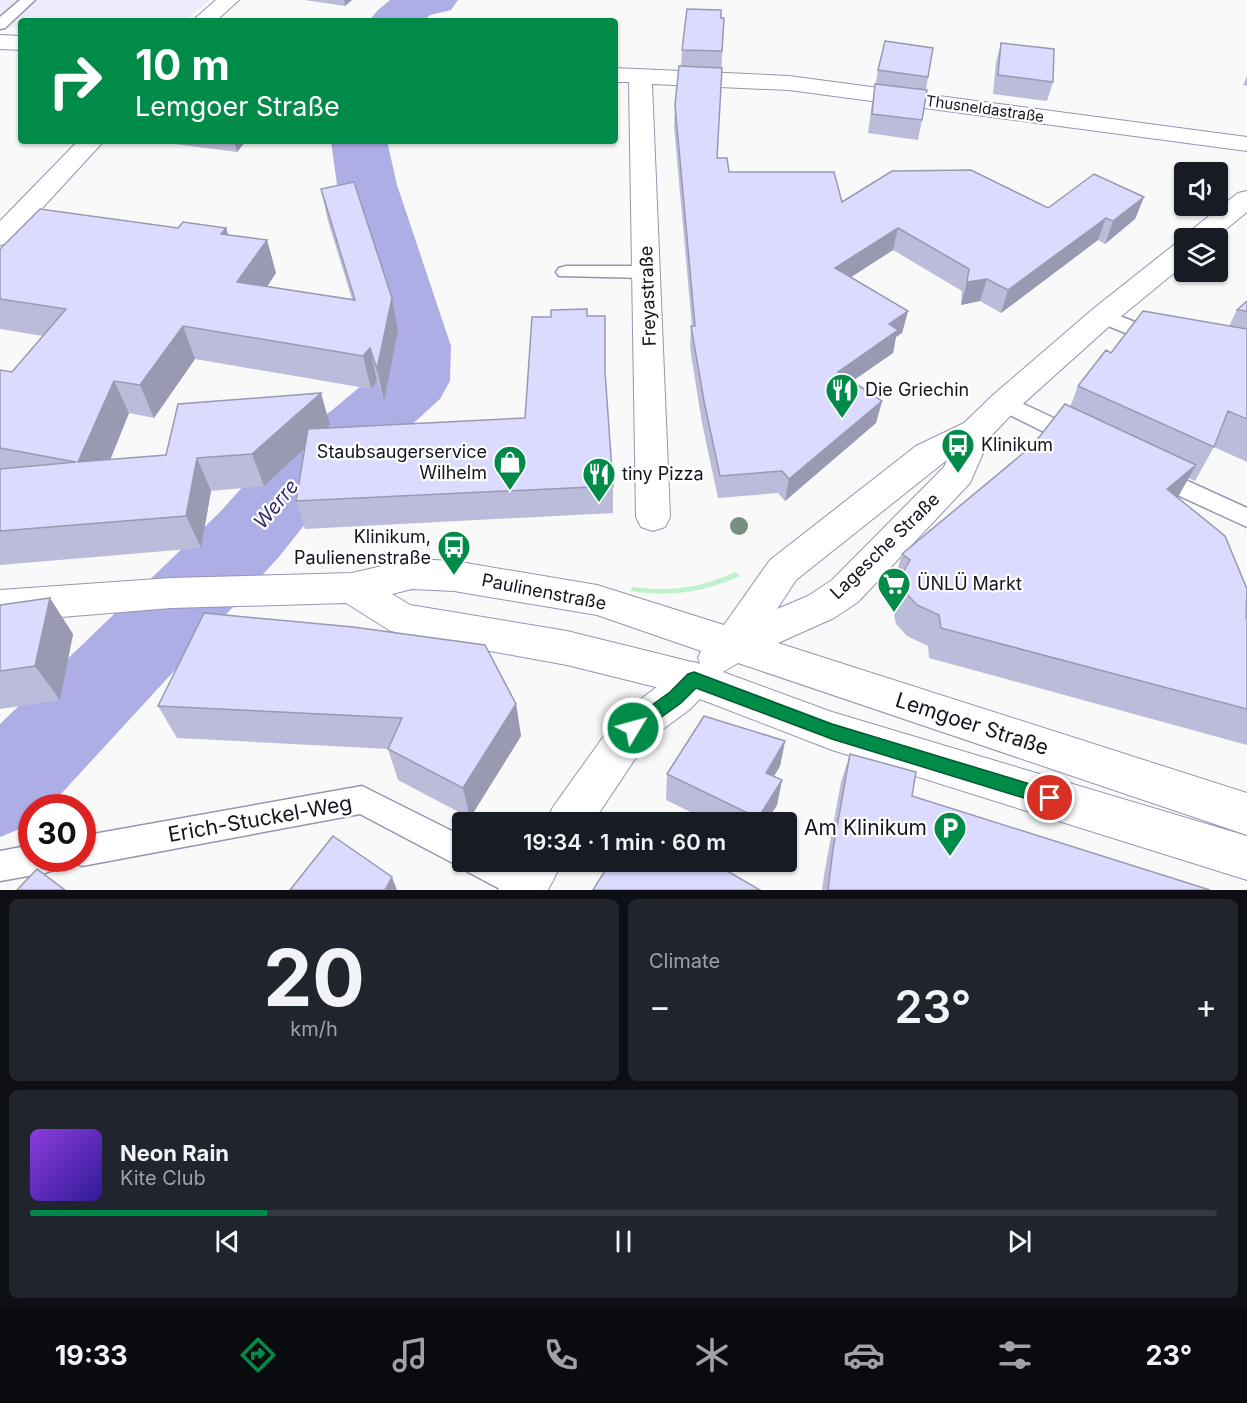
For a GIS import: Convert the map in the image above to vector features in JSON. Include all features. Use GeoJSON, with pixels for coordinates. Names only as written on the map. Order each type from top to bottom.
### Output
{"type":"FeatureCollection","features":[{"type":"Feature","properties":{"kind":"street"},"geometry":{"type":"LineString","coordinates":[[208,18],[229,0]]}},
{"type":"Feature","properties":{"kind":"street"},"geometry":{"type":"LineString","coordinates":[[0,42],[18,43]]}},
{"type":"Feature","properties":{"kind":"street","name":"Thusneldastraße"},"geometry":{"type":"LineString","coordinates":[[628,75],[789,83],[1247,144]]}},
{"type":"Feature","properties":{"kind":"street","name":"Freyastraße"},"geometry":{"type":"LineString","coordinates":[[628,75],[647,272],[653,517]]}},
{"type":"Feature","properties":{"kind":"street"},"geometry":{"type":"LineString","coordinates":[[0,237],[89,144]]}},
{"type":"Feature","properties":{"kind":"street"},"geometry":{"type":"LineString","coordinates":[[1211,228],[1247,199]]}},
{"type":"Feature","properties":{"kind":"street","name":"Lagesche Straße"},"geometry":{"type":"LineString","coordinates":[[575,812],[633,728],[675,698],[732,645],[783,570],[928,455],[976,431],[1103,316],[1174,259]]}},
{"type":"Feature","properties":{"kind":"street","name":"Lagesche Straße"},"geometry":{"type":"LineString","coordinates":[[732,645],[821,607],[845,591],[958,474],[976,431]]}},
{"type":"Feature","properties":{"kind":"street","name":"Paulinenstraße"},"geometry":{"type":"LineString","coordinates":[[0,606],[171,593],[352,588],[412,574],[454,576],[597,600],[732,645]]}},
{"type":"Feature","properties":{"kind":"street"},"geometry":{"type":"LineString","coordinates":[[352,588],[402,619],[567,648],[694,679],[832,731],[1247,858]]}},
{"type":"Feature","properties":{"kind":"street","name":"Lemgoer Straße"},"geometry":{"type":"LineString","coordinates":[[732,645],[1247,814]]}},
{"type":"Feature","properties":{"kind":"lane"},"geometry":{"type":"LineString","coordinates":[[0,25],[28,0]]}},
{"type":"Feature","properties":{"kind":"lane"},"geometry":{"type":"LineString","coordinates":[[566,272],[647,272]]}},
{"type":"Feature","properties":{"kind":"lane"},"geometry":{"type":"LineString","coordinates":[[1103,316],[1167,344],[1179,346]]}},
{"type":"Feature","properties":{"kind":"lane"},"geometry":{"type":"LineString","coordinates":[[1005,403],[1100,449]]}},
{"type":"Feature","properties":{"kind":"lane"},"geometry":{"type":"LineString","coordinates":[[1141,474],[1247,518]]}},
{"type":"Feature","properties":{"kind":"lane","name":"Erich-Stuckel-Weg"},"geometry":{"type":"LineString","coordinates":[[96,848],[362,800],[452,847]]}},
{"type":"Feature","properties":{"kind":"lane"},"geometry":{"type":"LineString","coordinates":[[0,866],[18,863]]}},
{"type":"Feature","properties":{"kind":"lane"},"geometry":{"type":"LineString","coordinates":[[510,872],[529,879]]}},
{"type":"Feature","properties":{"kind":"shaded area"},"geometry":{"type":"Polygon","coordinates":[[[0,0],[210,0],[189,18],[18,18],[18,28],[0,27],[0,0]]]}},
{"type":"Feature","properties":{"kind":"green space"},"geometry":{"type":"Polygon","coordinates":[[[735,572],[740,576],[699,590],[659,594],[630,591],[633,587],[673,589],[698,585],[735,572]]]}},
{"type":"Feature","properties":{"kind":"building"},"geometry":{"type":"Polygon","coordinates":[[[687,9],[721,10],[721,18],[724,18],[722,51],[682,50],[687,9]]]}},
{"type":"Feature","properties":{"kind":"building"},"geometry":{"type":"Polygon","coordinates":[[[885,41],[933,48],[928,77],[878,70],[885,41]]]}},
{"type":"Feature","properties":{"kind":"building"},"geometry":{"type":"Polygon","coordinates":[[[1001,43],[1054,49],[1053,82],[998,75],[1001,43]]]}},
{"type":"Feature","properties":{"kind":"building"},"geometry":{"type":"Polygon","coordinates":[[[679,66],[722,68],[717,158],[727,158],[729,172],[834,172],[842,202],[892,171],[971,170],[1048,208],[1094,174],[1144,197],[1113,221],[1106,218],[1008,290],[987,279],[967,282],[969,269],[898,228],[835,268],[908,311],[889,324],[898,330],[838,372],[882,401],[789,479],[782,471],[720,476],[691,326],[695,326],[675,105],[679,66]]]}},
{"type":"Feature","properties":{"kind":"building"},"geometry":{"type":"Polygon","coordinates":[[[875,84],[927,90],[922,120],[872,114],[875,84]]]}},
{"type":"Feature","properties":{"kind":"building"},"geometry":{"type":"Polygon","coordinates":[[[354,182],[392,298],[377,369],[370,348],[363,356],[183,326],[140,385],[114,381],[78,462],[166,455],[178,404],[321,393],[252,454],[197,458],[186,516],[0,531],[0,469],[76,462],[0,448],[0,370],[12,372],[66,309],[0,299],[0,249],[40,209],[178,228],[183,222],[226,228],[221,234],[267,240],[237,282],[355,300],[321,189],[354,182]]]}},
{"type":"Feature","properties":{"kind":"building"},"geometry":{"type":"Polygon","coordinates":[[[1247,301],[1247,311],[1237,310],[1247,301]]]}},
{"type":"Feature","properties":{"kind":"building"},"geometry":{"type":"Polygon","coordinates":[[[587,309],[587,316],[605,316],[605,371],[613,486],[296,501],[308,429],[525,418],[532,317],[551,317],[551,310],[587,309]]]}},
{"type":"Feature","properties":{"kind":"building"},"geometry":{"type":"Polygon","coordinates":[[[1143,311],[1247,329],[1247,419],[1228,411],[1214,447],[1078,386],[1106,350],[1111,353],[1143,311]]]}},
{"type":"Feature","properties":{"kind":"building"},"geometry":{"type":"Polygon","coordinates":[[[1065,404],[1196,465],[1167,489],[1225,536],[1247,589],[1247,709],[941,628],[939,615],[917,605],[906,593],[902,574],[910,560],[902,554],[1033,445],[1065,404]]]}},
{"type":"Feature","properties":{"kind":"building"},"geometry":{"type":"Polygon","coordinates":[[[50,598],[35,666],[0,671],[0,605],[50,598]]]}},
{"type":"Feature","properties":{"kind":"building"},"geometry":{"type":"Polygon","coordinates":[[[204,613],[353,627],[485,645],[516,704],[463,788],[388,749],[402,718],[158,706],[204,613]]]}},
{"type":"Feature","properties":{"kind":"building"},"geometry":{"type":"Polygon","coordinates":[[[704,716],[785,741],[766,773],[782,780],[762,812],[746,812],[667,774],[704,716]]]}},
{"type":"Feature","properties":{"kind":"building"},"geometry":{"type":"Polygon","coordinates":[[[850,754],[916,772],[912,796],[1210,890],[828,890],[850,754]]]}},
{"type":"Feature","properties":{"kind":"building"},"geometry":{"type":"Polygon","coordinates":[[[333,836],[392,877],[385,890],[290,890],[333,836]]]}},
{"type":"Feature","properties":{"kind":"building"},"geometry":{"type":"Polygon","coordinates":[[[34,872],[41,872],[65,890],[17,890],[34,872]]]}},
{"type":"Feature","properties":{"kind":"building"},"geometry":{"type":"Polygon","coordinates":[[[604,872],[729,872],[760,890],[593,890],[604,872]]]}},
{"type":"Feature","properties":{"kind":"waterway","name":"Werre"},"geometry":{"type":"LineString","coordinates":[[398,18],[413,5],[434,0]]}},
{"type":"Feature","properties":{"kind":"waterway","name":"Werre"},"geometry":{"type":"LineString","coordinates":[[0,790],[249,535],[298,477],[358,430],[414,381],[416,346],[367,185],[360,144]]}},
{"type":"Feature","properties":{"kind":"place","name":"Die Griechin"},"geometry":{"type":"Point","coordinates":[842,419]}},
{"type":"Feature","properties":{"kind":"place","name":"Klinikum"},"geometry":{"type":"Point","coordinates":[958,474]}},
{"type":"Feature","properties":{"kind":"place","name":"Staubsaugerservice Wilhelm"},"geometry":{"type":"Point","coordinates":[510,491]}},
{"type":"Feature","properties":{"kind":"place","name":"tiny Pizza"},"geometry":{"type":"Point","coordinates":[599,503]}},
{"type":"Feature","properties":{"kind":"place","name":"Klinikum, Paulienenstraße"},"geometry":{"type":"Point","coordinates":[454,576]}},
{"type":"Feature","properties":{"kind":"place","name":"ÜNLÜ Markt"},"geometry":{"type":"Point","coordinates":[894,613]}},
{"type":"Feature","properties":{"kind":"place","name":"Am Klinikum"},"geometry":{"type":"Point","coordinates":[950,857]}},
{"type":"Feature","properties":{"kind":"route"},"geometry":{"type":"LineString","coordinates":[[633,728],[675,698],[694,679],[832,731],[1050,798]]}}]}
